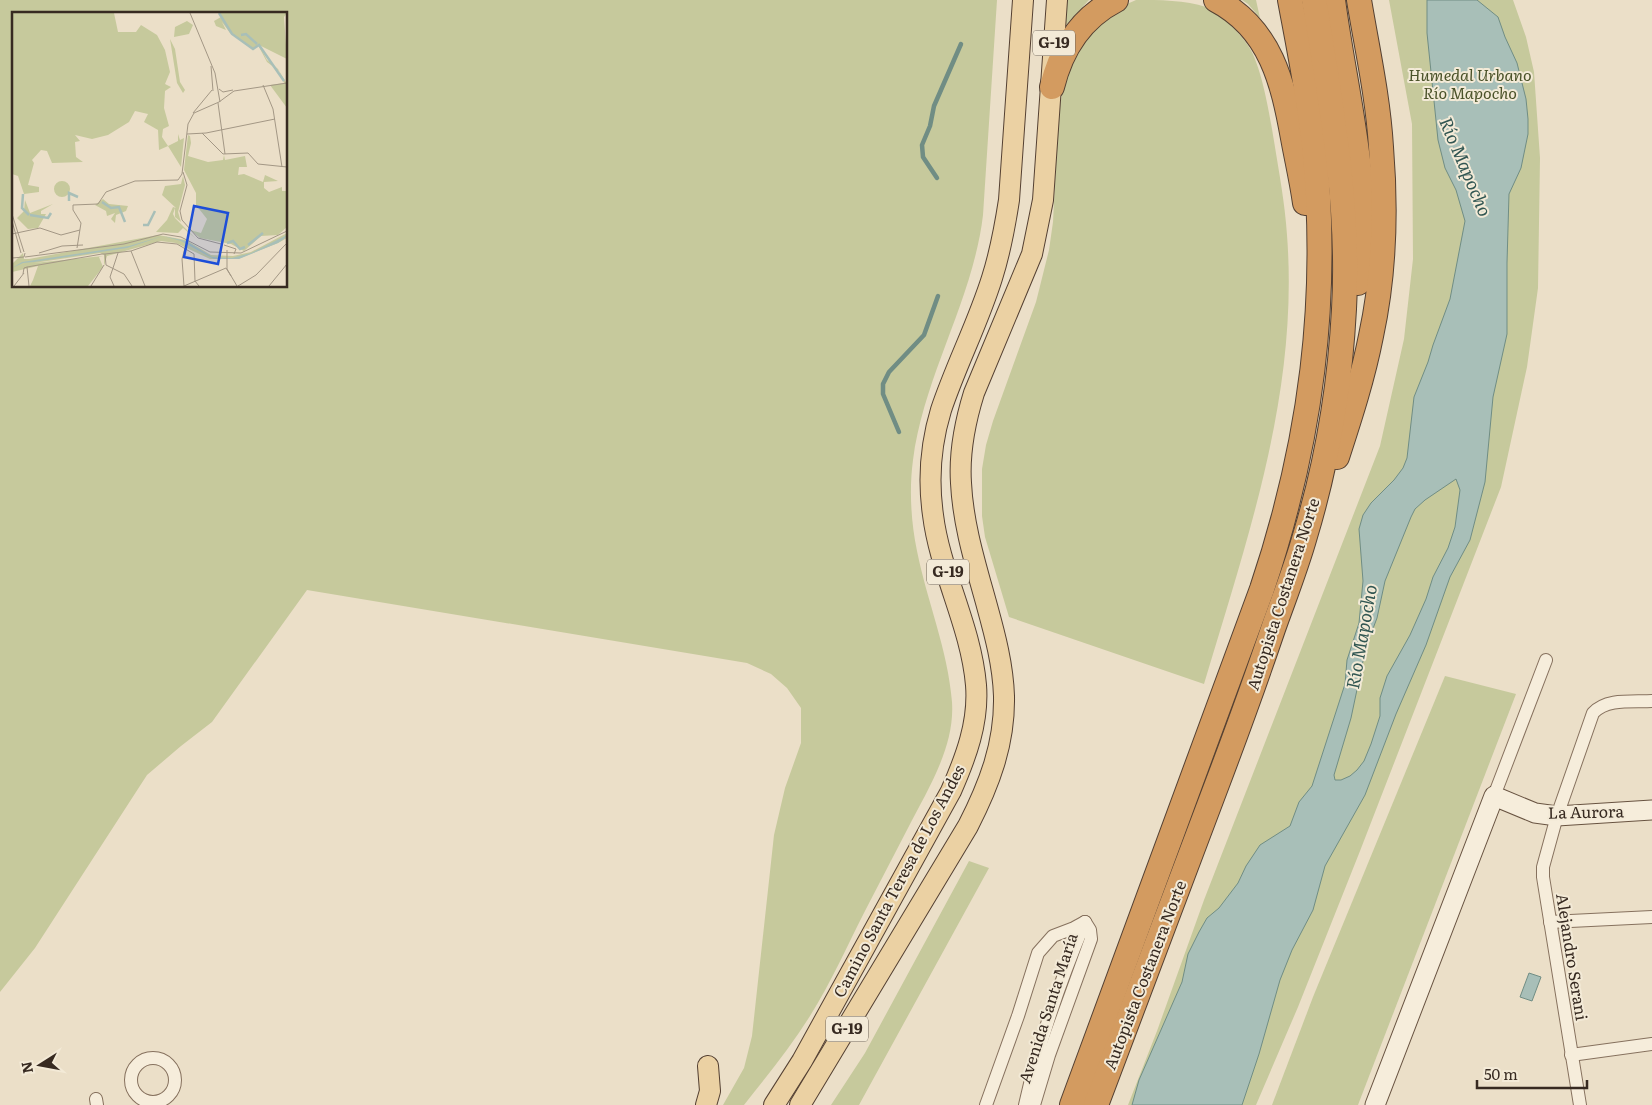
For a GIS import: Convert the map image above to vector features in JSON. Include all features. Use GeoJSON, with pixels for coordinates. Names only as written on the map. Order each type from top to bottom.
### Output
{"type":"FeatureCollection","features":[{"type":"Feature","properties":{"kind":"highway"},"geometry":{"type":"LineString","coordinates":[[1052,87],[1060,59],[1075,35],[1092,16],[1116,0]]}},
{"type":"Feature","properties":{"kind":"highway"},"geometry":{"type":"LineString","coordinates":[[1216,0],[1236,12],[1254,31],[1265,46],[1279,75],[1320,278]]}},
{"type":"Feature","properties":{"kind":"highway"},"geometry":{"type":"LineString","coordinates":[[1273,0],[1298,102],[1315,157]]}},
{"type":"Feature","properties":{"kind":"highway","name":"Autopista Costanera Norte"},"geometry":{"type":"LineString","coordinates":[[1072,1105],[1262,589],[1295,476],[1312,382],[1320,278],[1315,157],[1309,102],[1290,0]]}},
{"type":"Feature","properties":{"kind":"highway","name":"Autopista Costanera Norte"},"geometry":{"type":"LineString","coordinates":[[1096,1105],[1237,734],[1305,538],[1328,438],[1342,342],[1345,270],[1343,194],[1335,122],[1314,0]]}},
{"type":"Feature","properties":{"kind":"highway"},"geometry":{"type":"LineString","coordinates":[[1333,0],[1355,143],[1362,233],[1356,291],[1342,342]]}},
{"type":"Feature","properties":{"kind":"highway"},"geometry":{"type":"LineString","coordinates":[[1305,538],[1332,473],[1352,414],[1364,369],[1375,313],[1381,260],[1384,212],[1381,145],[1374,90],[1358,0]]}},
{"type":"Feature","properties":{"kind":"main road","name":"Camino Santa Teresa de Los Andes"},"geometry":{"type":"LineString","coordinates":[[774,1105],[802,1061],[951,790],[970,741],[976,706],[975,679],[968,641],[933,516],[932,462],[936,427],[941,410],[987,292],[998,260],[1004,230],[1009,200],[1023,0]]}},
{"type":"Feature","properties":{"kind":"main road","name":"Camino Santa Teresa de Los Andes"},"geometry":{"type":"LineString","coordinates":[[800,1105],[968,826],[988,786],[998,751],[1004,696],[1002,673],[998,647],[966,523],[960,482],[962,441],[974,393],[1032,254],[1043,200],[1057,0]]}},
{"type":"Feature","properties":{"kind":"main road"},"geometry":{"type":"LineString","coordinates":[[706,1105],[710,1091],[708,1066]]}},
{"type":"Feature","properties":{"kind":"street"},"geometry":{"type":"LineString","coordinates":[[1375,1105],[1546,660]]}},
{"type":"Feature","properties":{"kind":"street","name":"Alejandro Serani"},"geometry":{"type":"LineString","coordinates":[[1580,1105],[1543,877],[1543,867],[1556,816],[1592,713],[1598,707],[1608,703],[1652,702]]}},
{"type":"Feature","properties":{"kind":"street","name":"La Aurora"},"geometry":{"type":"LineString","coordinates":[[1494,796],[1535,813],[1556,816],[1652,810]]}},
{"type":"Feature","properties":{"kind":"street"},"geometry":{"type":"LineString","coordinates":[[1550,922],[1652,917]]}},
{"type":"Feature","properties":{"kind":"street","name":"Avenida Santa María"},"geometry":{"type":"LineString","coordinates":[[986,1105],[1018,1016],[1038,952],[1053,936],[1085,922]]}},
{"type":"Feature","properties":{"kind":"street","name":"Avenida Santa María"},"geometry":{"type":"LineString","coordinates":[[1026,1105],[1061,979],[1085,922]]}},
{"type":"Feature","properties":{"kind":"street","name":"Avenida Santa María"},"geometry":{"type":"LineString","coordinates":[[1034,1105],[1049,1055],[1091,939],[1090,930],[1085,922]]}},
{"type":"Feature","properties":{"kind":"street"},"geometry":{"type":"LineString","coordinates":[[1571,1055],[1652,1044]]}},
{"type":"Feature","properties":{"kind":"green space"},"geometry":{"type":"Polygon","coordinates":[[[0,0],[997,0],[983,215],[978,246],[927,398],[913,460],[911,483],[911,506],[915,540],[950,683],[952,719],[949,735],[945,751],[932,783],[825,990],[810,1016],[778,1062],[744,1105],[723,1105],[744,1068],[752,1036],[774,835],[785,788],[801,743],[801,708],[787,688],[771,674],[747,663],[307,590],[212,722],[147,775],[35,948],[0,992],[0,0]]]}},
{"type":"Feature","properties":{"kind":"green space"},"geometry":{"type":"Polygon","coordinates":[[[1065,0],[1089,0],[1063,28],[1065,0]]]}},
{"type":"Feature","properties":{"kind":"green space"},"geometry":{"type":"Polygon","coordinates":[[[1136,0],[1163,0],[1206,7],[1230,24],[1245,41],[1254,56],[1265,92],[1280,176],[1286,223],[1289,293],[1285,351],[1278,407],[1253,518],[1204,684],[1009,617],[985,537],[982,516],[982,469],[986,445],[1036,302],[1049,250],[1053,222],[1058,120],[1063,86],[1076,47],[1109,12],[1136,0]]]}},
{"type":"Feature","properties":{"kind":"green space"},"geometry":{"type":"Polygon","coordinates":[[[1242,0],[1256,0],[1260,18],[1248,4],[1242,0]]]}},
{"type":"Feature","properties":{"kind":"green space","name":"Humedal Urbano Río Mapocho"},"geometry":{"type":"Polygon","coordinates":[[[1389,0],[1513,0],[1526,37],[1534,72],[1540,158],[1538,288],[1527,367],[1501,487],[1360,851],[1298,1007],[1256,1105],[1128,1105],[1204,900],[1380,446],[1404,339],[1413,259],[1412,124],[1389,0]]]}},
{"type":"Feature","properties":{"kind":"green space"},"geometry":{"type":"Polygon","coordinates":[[[1445,676],[1516,694],[1358,1105],[1272,1105],[1313,997],[1445,676]]]}},
{"type":"Feature","properties":{"kind":"green space"},"geometry":{"type":"Polygon","coordinates":[[[969,861],[989,868],[859,1105],[831,1105],[865,1053],[969,861]]]}},
{"type":"Feature","properties":{"kind":"water","name":"Río Mapocho"},"geometry":{"type":"Polygon","coordinates":[[[1427,0],[1477,0],[1498,17],[1517,63],[1526,99],[1528,119],[1528,134],[1521,168],[1509,194],[1507,334],[1493,397],[1485,482],[1470,540],[1450,577],[1426,645],[1396,714],[1365,795],[1325,866],[1313,910],[1292,950],[1280,980],[1242,1105],[1132,1105],[1139,1080],[1182,982],[1188,954],[1199,932],[1207,918],[1219,908],[1238,883],[1246,866],[1260,845],[1290,826],[1299,802],[1312,786],[1345,684],[1347,660],[1359,623],[1363,581],[1359,529],[1363,515],[1371,503],[1394,480],[1403,468],[1407,458],[1414,397],[1450,299],[1465,221],[1456,190],[1445,168],[1438,140],[1427,33],[1427,0]],[[1456,479],[1425,500],[1415,509],[1411,517],[1385,581],[1377,618],[1366,647],[1351,718],[1334,775],[1335,780],[1341,780],[1350,776],[1364,761],[1380,716],[1380,698],[1387,676],[1410,635],[1426,599],[1433,577],[1448,548],[1455,527],[1460,490],[1456,479]]]}},
{"type":"Feature","properties":{"kind":"water"},"geometry":{"type":"Polygon","coordinates":[[[1529,973],[1541,977],[1532,1001],[1520,997],[1529,973]]]}},
{"type":"Feature","properties":{"kind":"waterway"},"geometry":{"type":"LineString","coordinates":[[937,178],[923,157],[922,145],[930,126],[934,106],[961,44]]}},
{"type":"Feature","properties":{"kind":"waterway"},"geometry":{"type":"LineString","coordinates":[[899,432],[883,394],[883,384],[889,372],[924,335],[938,296]]}}]}
